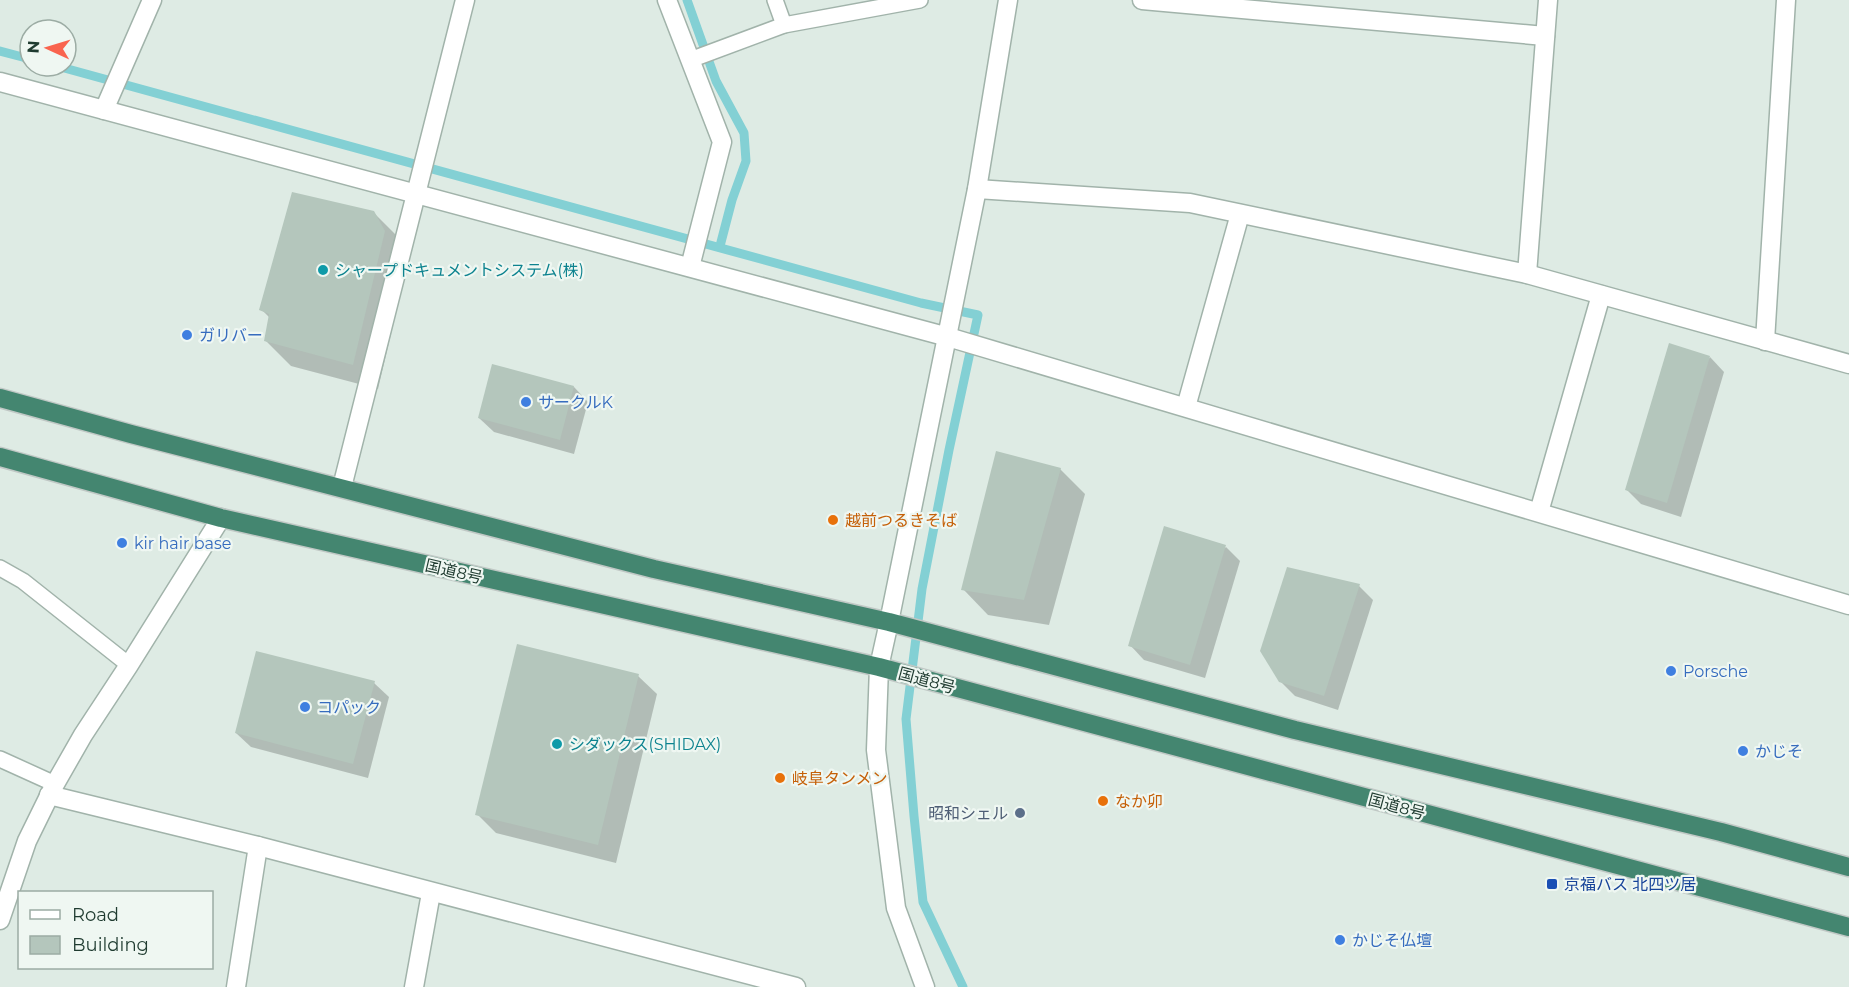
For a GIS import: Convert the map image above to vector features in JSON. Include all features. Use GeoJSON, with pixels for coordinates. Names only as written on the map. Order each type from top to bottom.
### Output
{"type":"FeatureCollection","features":[{"type":"Feature","properties":{"kind":"highway"},"geometry":{"type":"LineString","coordinates":[[0,398],[654,569],[889,622],[1295,730],[1721,832],[1849,867]]}},
{"type":"Feature","properties":{"kind":"highway","name":"国道8号"},"geometry":{"type":"LineString","coordinates":[[0,457],[221,518],[879,667],[1849,927]]}},
{"type":"Feature","properties":{"kind":"street"},"geometry":{"type":"LineString","coordinates":[[104,110],[152,0]]}},
{"type":"Feature","properties":{"kind":"street"},"geometry":{"type":"LineString","coordinates":[[342,487],[465,0]]}},
{"type":"Feature","properties":{"kind":"street"},"geometry":{"type":"LineString","coordinates":[[667,0],[722,142],[690,267]]}},
{"type":"Feature","properties":{"kind":"street"},"geometry":{"type":"LineString","coordinates":[[925,987],[896,908],[876,750],[879,667],[977,189],[1008,0]]}},
{"type":"Feature","properties":{"kind":"street"},"geometry":{"type":"LineString","coordinates":[[1142,0],[1545,36]]}},
{"type":"Feature","properties":{"kind":"street"},"geometry":{"type":"LineString","coordinates":[[1527,274],[1548,0]]}},
{"type":"Feature","properties":{"kind":"street"},"geometry":{"type":"LineString","coordinates":[[1766,341],[1786,0]]}},
{"type":"Feature","properties":{"kind":"street"},"geometry":{"type":"LineString","coordinates":[[0,82],[948,337],[1849,605]]}},
{"type":"Feature","properties":{"kind":"street"},"geometry":{"type":"LineString","coordinates":[[977,189],[1190,203],[1240,213],[1527,274],[1849,364]]}},
{"type":"Feature","properties":{"kind":"street"},"geometry":{"type":"LineString","coordinates":[[1186,408],[1240,213]]}},
{"type":"Feature","properties":{"kind":"street"},"geometry":{"type":"LineString","coordinates":[[1539,512],[1601,295]]}},
{"type":"Feature","properties":{"kind":"street"},"geometry":{"type":"LineString","coordinates":[[0,920],[4,893],[52,789],[83,735],[221,518]]}},
{"type":"Feature","properties":{"kind":"street"},"geometry":{"type":"LineString","coordinates":[[52,789],[431,893],[796,987]]}},
{"type":"Feature","properties":{"kind":"street"},"geometry":{"type":"LineString","coordinates":[[236,987],[258,846]]}},
{"type":"Feature","properties":{"kind":"street"},"geometry":{"type":"LineString","coordinates":[[414,987],[431,893]]}},
{"type":"Feature","properties":{"kind":"lane"},"geometry":{"type":"LineString","coordinates":[[775,0],[784,25]]}},
{"type":"Feature","properties":{"kind":"lane"},"geometry":{"type":"LineString","coordinates":[[690,60],[784,25],[921,0]]}},
{"type":"Feature","properties":{"kind":"lane"},"geometry":{"type":"LineString","coordinates":[[0,568],[23,581],[129,665]]}},
{"type":"Feature","properties":{"kind":"lane"},"geometry":{"type":"LineString","coordinates":[[0,759],[52,789]]}},
{"type":"Feature","properties":{"kind":"building","name":"シャープドキュメントシステム(株)"},"geometry":{"type":"Polygon","coordinates":[[[292,192],[374,211],[385,231],[353,365],[264,341],[269,314],[259,310],[292,192]]]}},
{"type":"Feature","properties":{"kind":"building"},"geometry":{"type":"Polygon","coordinates":[[[1669,343],[1710,356],[1667,503],[1625,490],[1669,343]]]}},
{"type":"Feature","properties":{"kind":"building","name":"サークルK"},"geometry":{"type":"Polygon","coordinates":[[[492,364],[574,386],[560,440],[478,418],[492,364]]]}},
{"type":"Feature","properties":{"kind":"building"},"geometry":{"type":"Polygon","coordinates":[[[996,451],[1061,468],[1024,600],[961,590],[996,451]]]}},
{"type":"Feature","properties":{"kind":"building"},"geometry":{"type":"Polygon","coordinates":[[[1164,526],[1226,545],[1190,665],[1128,646],[1164,526]]]}},
{"type":"Feature","properties":{"kind":"building"},"geometry":{"type":"Polygon","coordinates":[[[1287,567],[1360,584],[1324,696],[1279,682],[1260,651],[1287,567]]]}},
{"type":"Feature","properties":{"kind":"building","name":"シダックス(SHIDAX)"},"geometry":{"type":"Polygon","coordinates":[[[517,644],[639,674],[598,845],[475,815],[517,644]]]}},
{"type":"Feature","properties":{"kind":"building","name":"コパック"},"geometry":{"type":"Polygon","coordinates":[[[256,651],[375,681],[353,764],[235,733],[256,651]]]}},
{"type":"Feature","properties":{"kind":"waterway"},"geometry":{"type":"LineString","coordinates":[[687,0],[716,81],[744,133],[746,161],[732,200],[720,246]]}},
{"type":"Feature","properties":{"kind":"waterway"},"geometry":{"type":"LineString","coordinates":[[0,51],[18,56]]}},
{"type":"Feature","properties":{"kind":"waterway"},"geometry":{"type":"LineString","coordinates":[[78,72],[921,303],[978,315],[922,589],[906,719],[923,902],[963,987]]}},
{"type":"Feature","properties":{"kind":"place","name":"シャープドキュメントシステム(株)"},"geometry":{"type":"Point","coordinates":[323,270]}},
{"type":"Feature","properties":{"kind":"place","name":"ガリバー"},"geometry":{"type":"Point","coordinates":[187,335]}},
{"type":"Feature","properties":{"kind":"place","name":"サークルK"},"geometry":{"type":"Point","coordinates":[526,402]}},
{"type":"Feature","properties":{"kind":"place","name":"越前つるきそば"},"geometry":{"type":"Point","coordinates":[833,520]}},
{"type":"Feature","properties":{"kind":"place","name":"kir hair base"},"geometry":{"type":"Point","coordinates":[122,543]}},
{"type":"Feature","properties":{"kind":"place","name":"Porsche"},"geometry":{"type":"Point","coordinates":[1671,671]}},
{"type":"Feature","properties":{"kind":"place","name":"コパック"},"geometry":{"type":"Point","coordinates":[305,707]}},
{"type":"Feature","properties":{"kind":"place","name":"シダックス(SHIDAX)"},"geometry":{"type":"Point","coordinates":[557,744]}},
{"type":"Feature","properties":{"kind":"place","name":"かじそ"},"geometry":{"type":"Point","coordinates":[1743,751]}},
{"type":"Feature","properties":{"kind":"place","name":"岐阜タンメン"},"geometry":{"type":"Point","coordinates":[780,778]}},
{"type":"Feature","properties":{"kind":"place","name":"なか卯"},"geometry":{"type":"Point","coordinates":[1103,801]}},
{"type":"Feature","properties":{"kind":"place","name":"昭和シェル"},"geometry":{"type":"Point","coordinates":[1020,813]}},
{"type":"Feature","properties":{"kind":"place","name":"京福バス 北四ツ居"},"geometry":{"type":"Point","coordinates":[1552,884]}},
{"type":"Feature","properties":{"kind":"place","name":"かじそ仏壇"},"geometry":{"type":"Point","coordinates":[1340,940]}}]}
